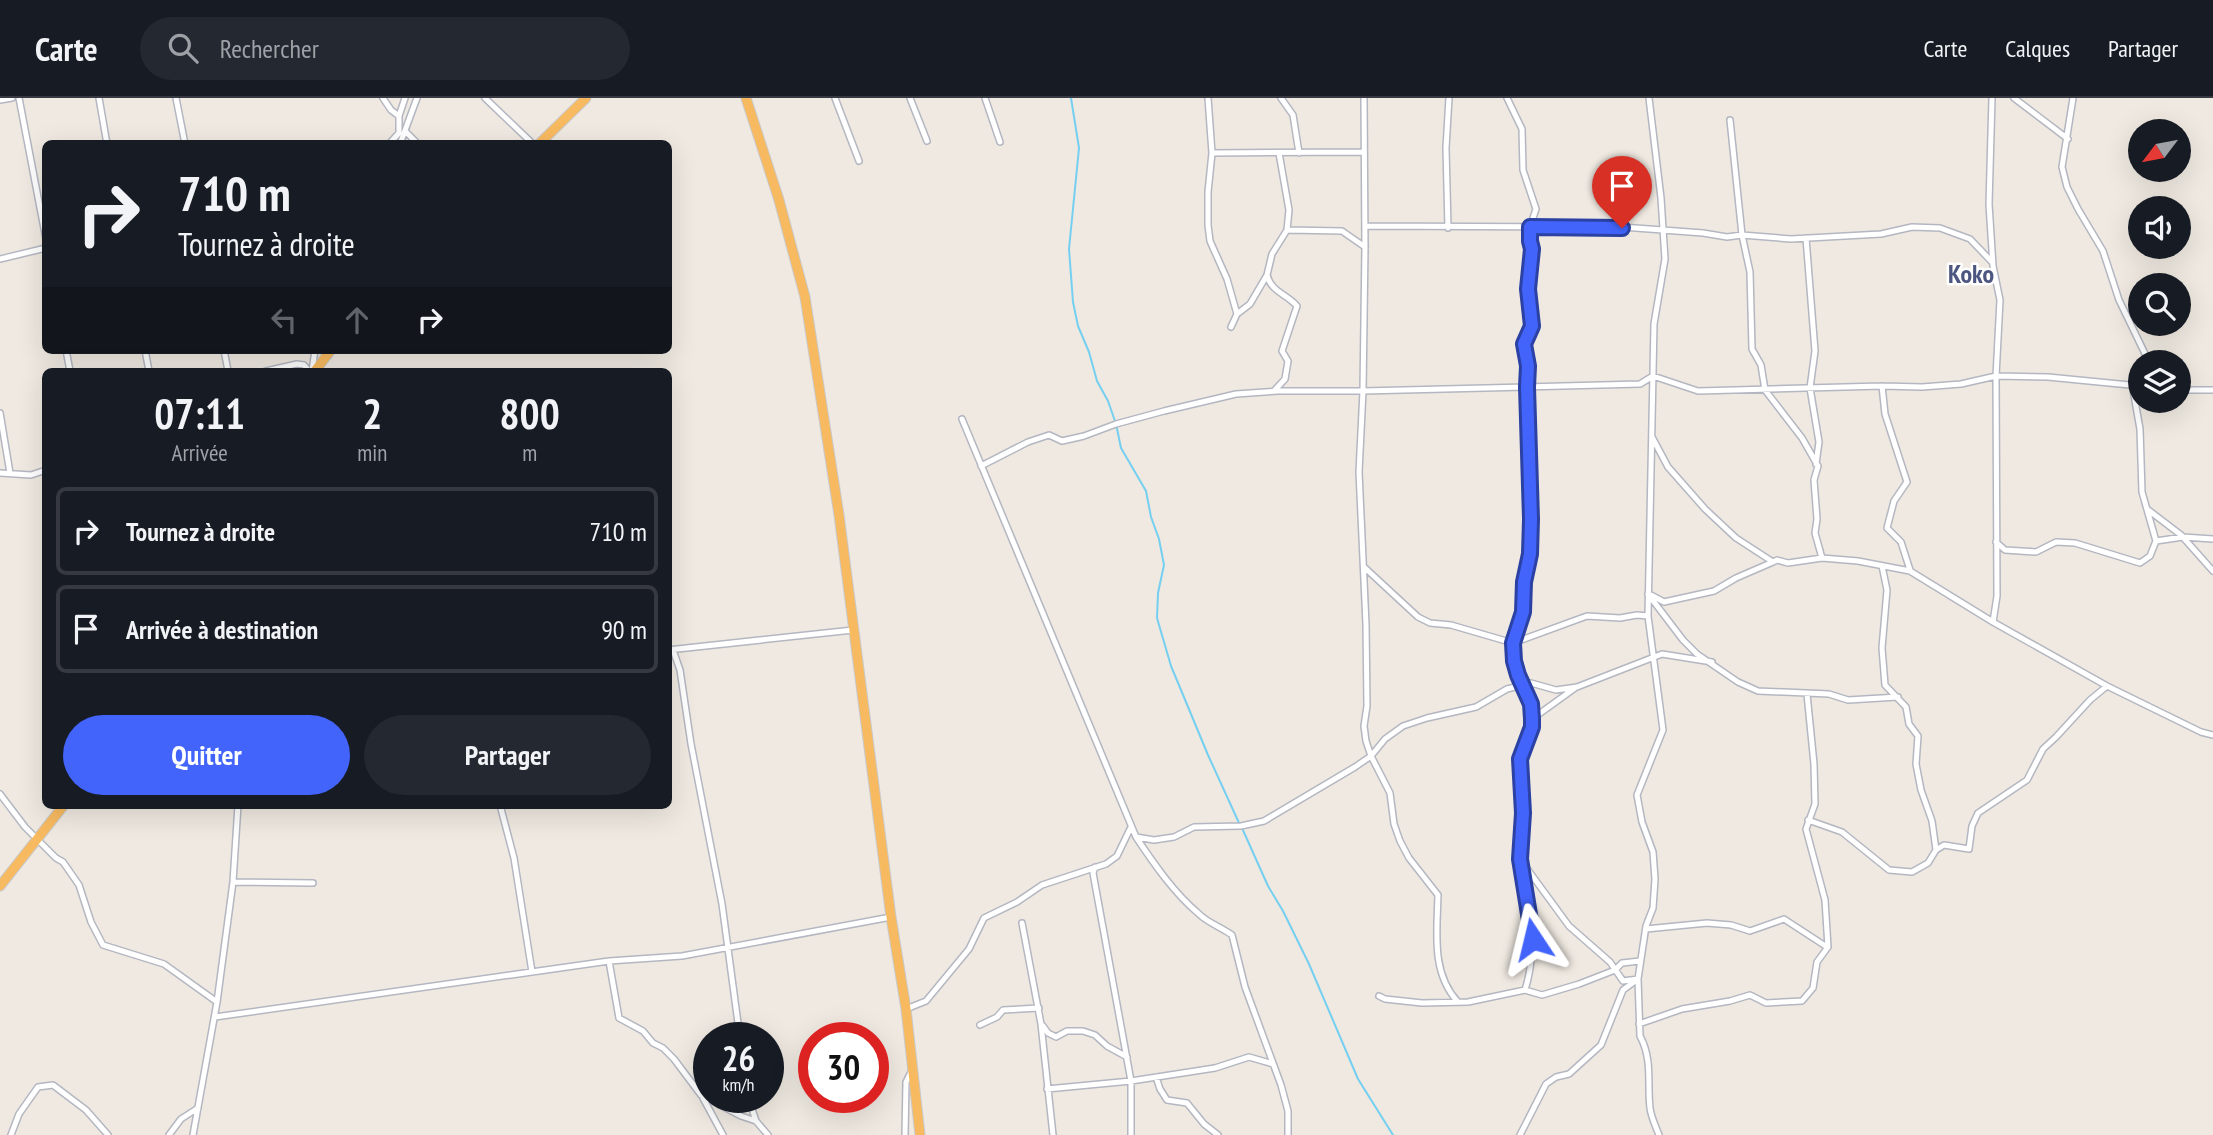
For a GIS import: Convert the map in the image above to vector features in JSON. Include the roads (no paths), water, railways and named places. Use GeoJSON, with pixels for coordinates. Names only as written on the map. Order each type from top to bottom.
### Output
{"type":"FeatureCollection","features":[{"type":"Feature","properties":{"kind":"highway"},"geometry":{"type":"LineString","coordinates":[[543,140],[586,98]]}},
{"type":"Feature","properties":{"kind":"highway"},"geometry":{"type":"LineString","coordinates":[[746,98],[779,200],[806,297],[833,474],[891,917],[906,1009],[920,1135]]}},
{"type":"Feature","properties":{"kind":"highway"},"geometry":{"type":"LineString","coordinates":[[317,368],[328,354]]}},
{"type":"Feature","properties":{"kind":"highway"},"geometry":{"type":"LineString","coordinates":[[0,886],[61,809]]}},
{"type":"Feature","properties":{"kind":"street"},"geometry":{"type":"LineString","coordinates":[[0,100],[12,98]]}},
{"type":"Feature","properties":{"kind":"street"},"geometry":{"type":"LineString","coordinates":[[19,98],[42,218]]}},
{"type":"Feature","properties":{"kind":"street"},"geometry":{"type":"LineString","coordinates":[[99,98],[106,140]]}},
{"type":"Feature","properties":{"kind":"street"},"geometry":{"type":"LineString","coordinates":[[176,98],[184,140]]}},
{"type":"Feature","properties":{"kind":"street"},"geometry":{"type":"LineString","coordinates":[[383,98],[391,110],[408,121]]}},
{"type":"Feature","properties":{"kind":"street"},"geometry":{"type":"LineString","coordinates":[[393,140],[399,133],[399,116],[405,98]]}},
{"type":"Feature","properties":{"kind":"street"},"geometry":{"type":"LineString","coordinates":[[402,140],[417,98]]}},
{"type":"Feature","properties":{"kind":"street"},"geometry":{"type":"LineString","coordinates":[[835,98],[859,161]]}},
{"type":"Feature","properties":{"kind":"street"},"geometry":{"type":"LineString","coordinates":[[910,98],[927,141]]}},
{"type":"Feature","properties":{"kind":"street"},"geometry":{"type":"LineString","coordinates":[[985,98],[1000,142]]}},
{"type":"Feature","properties":{"kind":"street"},"geometry":{"type":"LineString","coordinates":[[1208,98],[1212,153],[1208,192],[1210,241],[1227,279],[1237,314]]}},
{"type":"Feature","properties":{"kind":"street"},"geometry":{"type":"LineString","coordinates":[[1281,98],[1293,115],[1299,153]]}},
{"type":"Feature","properties":{"kind":"street"},"geometry":{"type":"LineString","coordinates":[[1364,98],[1365,247],[1359,472],[1367,706],[1364,726],[1371,756],[1390,793],[1394,824],[1400,841],[1409,858],[1438,895],[1438,962],[1450,993],[1458,1003]]}},
{"type":"Feature","properties":{"kind":"street"},"geometry":{"type":"LineString","coordinates":[[1448,228],[1446,148],[1449,98]]}},
{"type":"Feature","properties":{"kind":"street"},"geometry":{"type":"LineString","coordinates":[[1507,98],[1522,129],[1523,170],[1536,209],[1530,227],[1532,249],[1528,289],[1532,326],[1524,344],[1528,366],[1530,554],[1524,582],[1523,612],[1513,643],[1514,661],[1531,704],[1532,719],[1532,727],[1520,759],[1523,813],[1520,859],[1533,939],[1530,973],[1525,990]]}},
{"type":"Feature","properties":{"kind":"street"},"geometry":{"type":"LineString","coordinates":[[1648,98],[1665,259],[1654,324],[1648,594],[1648,616],[1663,730],[1637,795],[1642,822],[1653,852],[1655,879],[1653,908],[1646,929],[1638,979],[1640,1037],[1650,1074],[1650,1110],[1660,1135]]}},
{"type":"Feature","properties":{"kind":"street"},"geometry":{"type":"LineString","coordinates":[[1992,98],[1989,204],[1992,262],[2000,300],[1996,376],[1997,596],[1993,622]]}},
{"type":"Feature","properties":{"kind":"street"},"geometry":{"type":"LineString","coordinates":[[2014,98],[2067,139]]}},
{"type":"Feature","properties":{"kind":"street"},"geometry":{"type":"LineString","coordinates":[[2073,98],[2062,167],[2067,187],[2103,251],[2119,300],[2143,350]]}},
{"type":"Feature","properties":{"kind":"street"},"geometry":{"type":"LineString","coordinates":[[488,99],[529,140]]}},
{"type":"Feature","properties":{"kind":"street"},"geometry":{"type":"LineString","coordinates":[[1730,120],[1742,235],[1750,272],[1752,349],[1761,365],[1765,390],[1802,438],[1818,466],[1814,480],[1817,519],[1815,533],[1822,558]]}},
{"type":"Feature","properties":{"kind":"street"},"geometry":{"type":"LineString","coordinates":[[405,131],[414,140]]}},
{"type":"Feature","properties":{"kind":"street"},"geometry":{"type":"LineString","coordinates":[[1212,153],[1363,152]]}},
{"type":"Feature","properties":{"kind":"street"},"geometry":{"type":"LineString","coordinates":[[1231,327],[1237,314],[1250,304],[1267,275],[1272,254],[1287,230],[1289,210],[1279,153]]}},
{"type":"Feature","properties":{"kind":"street"},"geometry":{"type":"LineString","coordinates":[[1365,226],[1622,228],[1727,237],[1742,235],[1806,238],[1881,234],[1912,227],[1940,228],[1970,240],[1992,262]]}},
{"type":"Feature","properties":{"kind":"street"},"geometry":{"type":"LineString","coordinates":[[1287,230],[1342,231],[1365,247]]}},
{"type":"Feature","properties":{"kind":"street"},"geometry":{"type":"LineString","coordinates":[[1806,238],[1815,351],[1810,388],[1819,442],[1816,464]]}},
{"type":"Feature","properties":{"kind":"street"},"geometry":{"type":"LineString","coordinates":[[0,259],[42,249]]}},
{"type":"Feature","properties":{"kind":"street"},"geometry":{"type":"LineString","coordinates":[[1267,275],[1269,283],[1297,306],[1282,351],[1288,361],[1285,379],[1274,391]]}},
{"type":"Feature","properties":{"kind":"street"},"geometry":{"type":"LineString","coordinates":[[279,368],[297,364],[309,368]]}},
{"type":"Feature","properties":{"kind":"street"},"geometry":{"type":"LineString","coordinates":[[981,466],[1028,442],[1049,435],[1062,441],[1116,424],[1236,394],[1640,384],[1653,376]]}},
{"type":"Feature","properties":{"kind":"street"},"geometry":{"type":"LineString","coordinates":[[1653,376],[1698,391],[1922,387],[1961,384],[1996,376],[2128,384]]}},
{"type":"Feature","properties":{"kind":"street"},"geometry":{"type":"LineString","coordinates":[[1882,386],[1885,414],[1907,482],[1894,501],[1887,528],[1900,542],[1910,571]]}},
{"type":"Feature","properties":{"kind":"street"},"geometry":{"type":"LineString","coordinates":[[2191,390],[2213,390]]}},
{"type":"Feature","properties":{"kind":"street"},"geometry":{"type":"LineString","coordinates":[[0,413],[10,473]]}},
{"type":"Feature","properties":{"kind":"street"},"geometry":{"type":"LineString","coordinates":[[1996,541],[2005,550],[2036,552],[2056,542],[2076,543],[2140,563],[2150,556],[2155,541],[2142,492],[2137,413]]}},
{"type":"Feature","properties":{"kind":"street"},"geometry":{"type":"LineString","coordinates":[[962,419],[1130,827],[1168,883],[1186,902],[1201,917],[1232,934],[1245,987],[1282,1085],[1288,1111],[1288,1135]]}},
{"type":"Feature","properties":{"kind":"street"},"geometry":{"type":"LineString","coordinates":[[1652,437],[1668,467],[1706,509],[1736,538],[1773,562]]}},
{"type":"Feature","properties":{"kind":"street"},"geometry":{"type":"LineString","coordinates":[[0,473],[31,475],[42,471]]}},
{"type":"Feature","properties":{"kind":"street"},"geometry":{"type":"LineString","coordinates":[[2145,508],[2183,537],[2213,571]]}},
{"type":"Feature","properties":{"kind":"street"},"geometry":{"type":"LineString","coordinates":[[2155,541],[2183,537],[2213,539]]}},
{"type":"Feature","properties":{"kind":"street"},"geometry":{"type":"LineString","coordinates":[[1648,594],[1664,602],[1714,591],[1777,560],[1788,563],[1822,558],[1910,571],[1993,622],[2107,686],[2213,736]]}},
{"type":"Feature","properties":{"kind":"street"},"geometry":{"type":"LineString","coordinates":[[1882,566],[1887,590],[1882,648],[1885,685],[1906,708],[1909,724],[1918,736],[1918,773],[1932,821],[1936,850]]}},
{"type":"Feature","properties":{"kind":"street"},"geometry":{"type":"LineString","coordinates":[[1364,567],[1418,617],[1430,623],[1451,625],[1513,643],[1587,616],[1648,616]]}},
{"type":"Feature","properties":{"kind":"street"},"geometry":{"type":"LineString","coordinates":[[1648,594],[1696,654],[1738,682],[1758,691],[1829,694],[1848,700],[1898,697]]}},
{"type":"Feature","properties":{"kind":"street"},"geometry":{"type":"LineString","coordinates":[[672,650],[853,630]]}},
{"type":"Feature","properties":{"kind":"street"},"geometry":{"type":"LineString","coordinates":[[672,652],[680,670],[691,744],[714,856],[738,1022]]}},
{"type":"Feature","properties":{"kind":"street"},"geometry":{"type":"LineString","coordinates":[[1136,837],[1154,840],[1174,837],[1194,827],[1241,826],[1264,821],[1316,792],[1371,756],[1385,739],[1403,726],[1476,707],[1507,689],[1531,683],[1556,691],[1577,687],[1662,654],[1712,663]]}},
{"type":"Feature","properties":{"kind":"street"},"geometry":{"type":"LineString","coordinates":[[1808,820],[1843,832],[1889,870],[1912,872],[1928,863],[1936,850],[1944,845],[1969,849],[1972,826],[1979,813],[2027,779],[2043,749],[2107,686]]}},
{"type":"Feature","properties":{"kind":"street"},"geometry":{"type":"LineString","coordinates":[[1532,719],[1577,687]]}},
{"type":"Feature","properties":{"kind":"street"},"geometry":{"type":"LineString","coordinates":[[1639,1024],[1682,1009],[1750,995],[1766,1003],[1801,1001],[1813,988],[1817,962],[1828,947],[1825,900],[1806,829],[1815,804],[1807,694]]}},
{"type":"Feature","properties":{"kind":"street"},"geometry":{"type":"LineString","coordinates":[[0,794],[19,820],[63,862],[79,885],[91,922],[103,945],[164,964],[217,1002]]}},
{"type":"Feature","properties":{"kind":"street"},"geometry":{"type":"LineString","coordinates":[[193,1135],[215,1017],[233,882],[238,809]]}},
{"type":"Feature","properties":{"kind":"street"},"geometry":{"type":"LineString","coordinates":[[501,809],[514,858],[532,972]]}},
{"type":"Feature","properties":{"kind":"street"},"geometry":{"type":"LineString","coordinates":[[906,1009],[926,1002],[950,969],[969,949],[981,923],[988,915],[1017,902],[1042,885],[1106,864],[1117,856],[1130,827]]}},
{"type":"Feature","properties":{"kind":"street"},"geometry":{"type":"LineString","coordinates":[[1520,859],[1569,926],[1610,962],[1623,981],[1638,979]]}},
{"type":"Feature","properties":{"kind":"street"},"geometry":{"type":"LineString","coordinates":[[1094,867],[1131,1081],[1131,1135]]}},
{"type":"Feature","properties":{"kind":"street"},"geometry":{"type":"LineString","coordinates":[[233,882],[313,883]]}},
{"type":"Feature","properties":{"kind":"street"},"geometry":{"type":"LineString","coordinates":[[215,1017],[609,961],[682,956],[891,917]]}},
{"type":"Feature","properties":{"kind":"street"},"geometry":{"type":"LineString","coordinates":[[1646,929],[1707,923],[1731,925],[1750,931],[1784,919],[1828,947]]}},
{"type":"Feature","properties":{"kind":"street"},"geometry":{"type":"LineString","coordinates":[[1022,923],[1039,1009],[1053,1135]]}},
{"type":"Feature","properties":{"kind":"street"},"geometry":{"type":"LineString","coordinates":[[609,961],[619,1018],[643,1031],[653,1043],[663,1048],[693,1084]]}},
{"type":"Feature","properties":{"kind":"street"},"geometry":{"type":"LineString","coordinates":[[1380,996],[1385,999],[1422,1003],[1458,1003],[1525,990],[1542,995],[1615,970],[1622,963],[1640,961]]}},
{"type":"Feature","properties":{"kind":"street"},"geometry":{"type":"LineString","coordinates":[[1520,1135],[1546,1084],[1556,1077],[1569,1074],[1601,1045],[1623,990],[1638,979]]}},
{"type":"Feature","properties":{"kind":"street"},"geometry":{"type":"LineString","coordinates":[[980,1025],[997,1017],[1003,1010],[1039,1009]]}},
{"type":"Feature","properties":{"kind":"street"},"geometry":{"type":"LineString","coordinates":[[1041,1024],[1048,1033],[1056,1037],[1068,1031],[1083,1031],[1095,1035],[1107,1046],[1127,1057]]}},
{"type":"Feature","properties":{"kind":"street"},"geometry":{"type":"LineString","coordinates":[[1047,1089],[1131,1081],[1215,1068],[1249,1057],[1273,1064]]}},
{"type":"Feature","properties":{"kind":"street"},"geometry":{"type":"LineString","coordinates":[[905,1135],[906,1082],[912,1069]]}},
{"type":"Feature","properties":{"kind":"street"},"geometry":{"type":"LineString","coordinates":[[1156,1077],[1167,1100],[1187,1103],[1204,1124],[1218,1135]]}},
{"type":"Feature","properties":{"kind":"street"},"geometry":{"type":"LineString","coordinates":[[10,1135],[19,1114],[38,1087],[53,1085],[86,1110],[108,1135]]}},
{"type":"Feature","properties":{"kind":"street"},"geometry":{"type":"LineString","coordinates":[[169,1135],[181,1119],[198,1108]]}},
{"type":"Feature","properties":{"kind":"street"},"geometry":{"type":"LineString","coordinates":[[711,1113],[723,1135]]}},
{"type":"Feature","properties":{"kind":"street"},"geometry":{"type":"LineString","coordinates":[[735,1113],[756,1121]]}},
{"type":"Feature","properties":{"kind":"street"},"geometry":{"type":"LineString","coordinates":[[753,1113],[756,1121],[768,1135]]}},
{"type":"Feature","properties":{"kind":"waterway"},"geometry":{"type":"LineString","coordinates":[[1071,98],[1079,148],[1069,249],[1073,302],[1078,326],[1097,381],[1108,401],[1121,448],[1146,491],[1164,565],[1158,593],[1157,618],[1171,666],[1239,823]]}},
{"type":"Feature","properties":{"kind":"waterway"},"geometry":{"type":"LineString","coordinates":[[1242,828],[1268,886],[1309,964],[1358,1079],[1393,1135]]}},
{"type":"Feature","properties":{"kind":"district","name":"Koko"},"geometry":{"type":"Point","coordinates":[1971,274]}}]}
